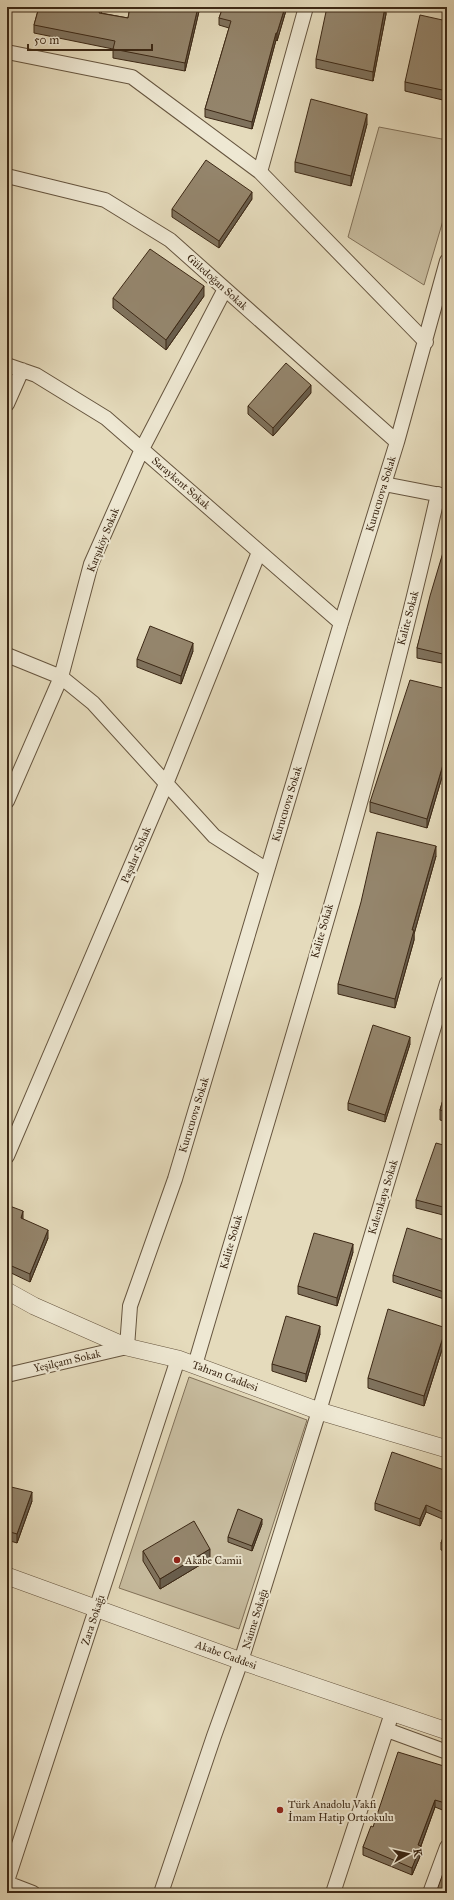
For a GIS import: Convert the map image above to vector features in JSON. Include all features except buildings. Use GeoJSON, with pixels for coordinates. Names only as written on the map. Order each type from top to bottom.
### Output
{"type":"FeatureCollection","features":[{"type":"Feature","properties":{"kind":"street"},"geometry":{"type":"LineString","coordinates":[[260,172],[306,7]]}},
{"type":"Feature","properties":{"kind":"street"},"geometry":{"type":"LineString","coordinates":[[7,52],[132,77],[260,172],[426,342]]}},
{"type":"Feature","properties":{"kind":"street","name":"Güledoğan Sokak"},"geometry":{"type":"LineString","coordinates":[[7,176],[105,200],[170,240],[397,442]]}},
{"type":"Feature","properties":{"kind":"street","name":"Kurucuova Sokak"},"geometry":{"type":"LineString","coordinates":[[127,1347],[130,1306],[175,1179],[341,623],[426,342],[443,292],[447,261]]}},
{"type":"Feature","properties":{"kind":"street","name":"Karşıköy Sokak"},"geometry":{"type":"LineString","coordinates":[[7,801],[61,677],[91,564],[142,449],[225,289]]}},
{"type":"Feature","properties":{"kind":"street","name":"Saraykent Sokak"},"geometry":{"type":"LineString","coordinates":[[7,364],[36,376],[106,418],[341,623]]}},
{"type":"Feature","properties":{"kind":"street"},"geometry":{"type":"LineString","coordinates":[[7,404],[22,370]]}},
{"type":"Feature","properties":{"kind":"street"},"geometry":{"type":"LineString","coordinates":[[384,484],[442,495]]}},
{"type":"Feature","properties":{"kind":"street","name":"Kalite Sokak"},"geometry":{"type":"LineString","coordinates":[[195,1365],[360,803],[421,569],[442,495]]}},
{"type":"Feature","properties":{"kind":"street","name":"Paşalar Sokak"},"geometry":{"type":"LineString","coordinates":[[7,1156],[166,784],[259,552]]}},
{"type":"Feature","properties":{"kind":"street"},"geometry":{"type":"LineString","coordinates":[[7,655],[61,677],[93,703],[214,836],[267,870]]}},
{"type":"Feature","properties":{"kind":"street","name":"Kalemkaya Sokak"},"geometry":{"type":"LineString","coordinates":[[320,1411],[447,983]]}},
{"type":"Feature","properties":{"kind":"street","name":"Tahran Caddesi"},"geometry":{"type":"LineString","coordinates":[[7,1291],[34,1306],[127,1347],[178,1359],[320,1411],[447,1449]]}},
{"type":"Feature","properties":{"kind":"street","name":"Yeşilçam Sokak"},"geometry":{"type":"LineString","coordinates":[[7,1375],[127,1347]]}},
{"type":"Feature","properties":{"kind":"street","name":"Zara Sokağı"},"geometry":{"type":"LineString","coordinates":[[7,1882],[178,1359]]}},
{"type":"Feature","properties":{"kind":"street","name":"Naime Sokağı"},"geometry":{"type":"LineString","coordinates":[[161,1893],[241,1661],[320,1411]]}},
{"type":"Feature","properties":{"kind":"street","name":"Akabe Caddesi"},"geometry":{"type":"LineString","coordinates":[[7,1576],[241,1661],[447,1731]]}},
{"type":"Feature","properties":{"kind":"street"},"geometry":{"type":"LineString","coordinates":[[333,1893],[392,1713]]}},
{"type":"Feature","properties":{"kind":"street"},"geometry":{"type":"LineString","coordinates":[[387,1730],[447,1752]]}},
{"type":"Feature","properties":{"kind":"street"},"geometry":{"type":"LineString","coordinates":[[430,1893],[447,1847]]}},
{"type":"Feature","properties":{"kind":"street"},"geometry":{"type":"LineString","coordinates":[[7,1882],[33,1893]]}},
{"type":"Feature","properties":{"kind":"shaded area"},"geometry":{"type":"Polygon","coordinates":[[[379,127],[447,140],[447,207],[424,285],[348,237],[379,127]]]}},
{"type":"Feature","properties":{"kind":"shaded area"},"geometry":{"type":"Polygon","coordinates":[[[189,1377],[307,1420],[239,1629],[119,1588],[189,1377]]]}},
{"type":"Feature","properties":{"kind":"place","name":"Akabe Camii"},"geometry":{"type":"Point","coordinates":[177,1560]}},
{"type":"Feature","properties":{"kind":"place","name":"Türk Anadolu Vakfı İmam Hatip Ortaokulu"},"geometry":{"type":"Point","coordinates":[280,1810]}}]}
